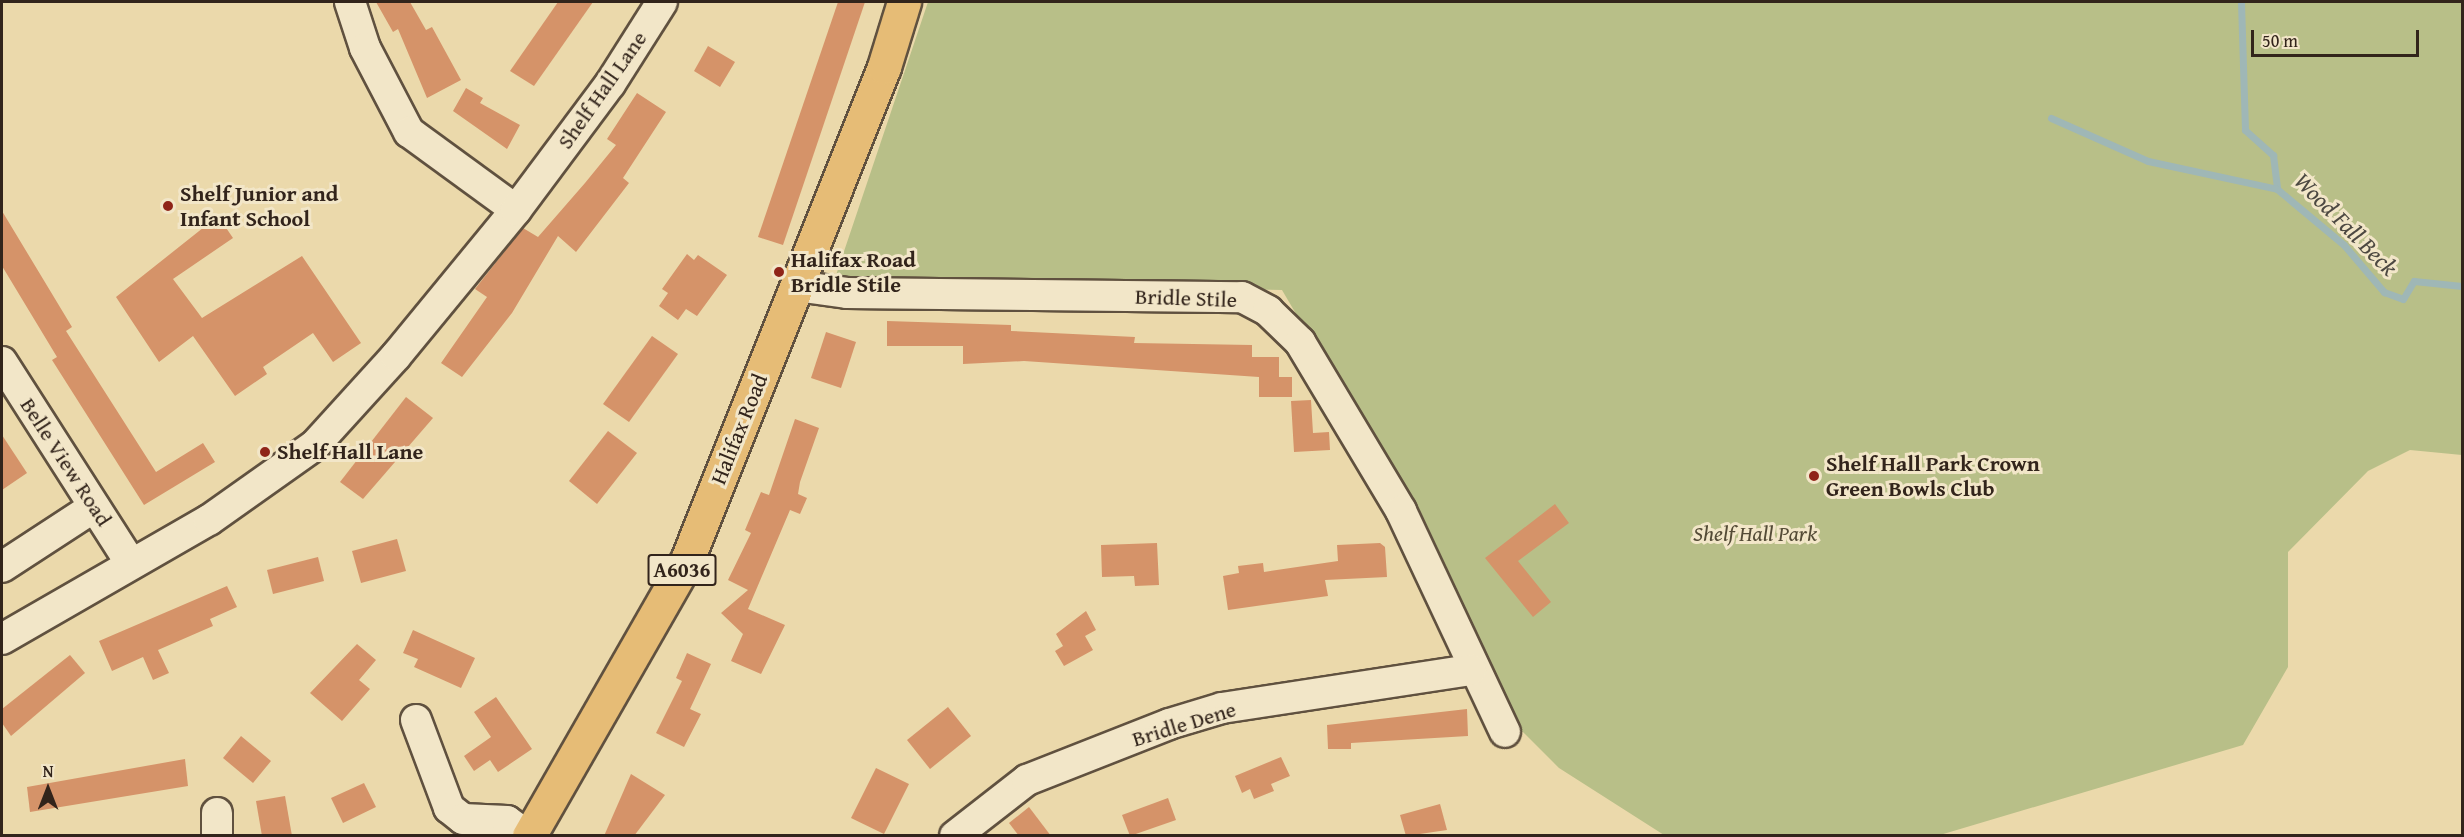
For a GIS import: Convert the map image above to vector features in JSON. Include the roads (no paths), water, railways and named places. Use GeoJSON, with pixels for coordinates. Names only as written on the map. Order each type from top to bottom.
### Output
{"type":"FeatureCollection","features":[{"type":"Feature","properties":{"kind":"highway","name":"Halifax Road"},"geometry":{"type":"LineString","coordinates":[[529,836],[687,560],[884,67],[904,2]]}},
{"type":"Feature","properties":{"kind":"street"},"geometry":{"type":"LineString","coordinates":[[350,2],[365,48],[409,132],[516,210]]}},
{"type":"Feature","properties":{"kind":"street","name":"Shelf Hall Lane"},"geometry":{"type":"LineString","coordinates":[[2,639],[130,562],[209,520],[315,444],[396,356],[516,210],[610,84],[662,2]]}},
{"type":"Feature","properties":{"kind":"street","name":"Bridle Stile"},"geometry":{"type":"LineString","coordinates":[[796,286],[847,293],[1242,297],[1268,311],[1300,342],[1401,511],[1434,576],[1471,670],[1505,732]]}},
{"type":"Feature","properties":{"kind":"street","name":"Belle View Road"},"geometry":{"type":"LineString","coordinates":[[2,362],[130,562]]}},
{"type":"Feature","properties":{"kind":"street"},"geometry":{"type":"LineString","coordinates":[[2,567],[94,507]]}},
{"type":"Feature","properties":{"kind":"street","name":"Bridle Dene"},"geometry":{"type":"LineString","coordinates":[[955,836],[1027,780],[1169,724],[1222,708],[1471,670]]}},
{"type":"Feature","properties":{"kind":"street"},"geometry":{"type":"LineString","coordinates":[[416,720],[449,808],[464,819],[507,822],[529,836]]}},
{"type":"Feature","properties":{"kind":"waterway","name":"Wood Fall Beck"},"geometry":{"type":"LineString","coordinates":[[2241,2],[2245,130],[2273,155],[2277,189],[2344,245],[2384,292],[2403,299],[2414,281],[2462,286]]}},
{"type":"Feature","properties":{"kind":"waterway"},"geometry":{"type":"LineString","coordinates":[[2051,118],[2148,161],[2277,189]]}},
{"type":"Feature","properties":{"kind":"place","name":"Shelf Junior and Infant School"},"geometry":{"type":"Point","coordinates":[168,206]}},
{"type":"Feature","properties":{"kind":"place","name":"Halifax Road Bridle Stile"},"geometry":{"type":"Point","coordinates":[779,272]}},
{"type":"Feature","properties":{"kind":"place","name":"Shelf Hall Lane"},"geometry":{"type":"Point","coordinates":[265,452]}},
{"type":"Feature","properties":{"kind":"place","name":"Shelf Hall Park Crown Green Bowls Club"},"geometry":{"type":"Point","coordinates":[1814,476]}},
{"type":"Feature","properties":{"kind":"park label","name":"Shelf Hall Park"},"geometry":{"type":"Point","coordinates":[1755,534]}}]}
